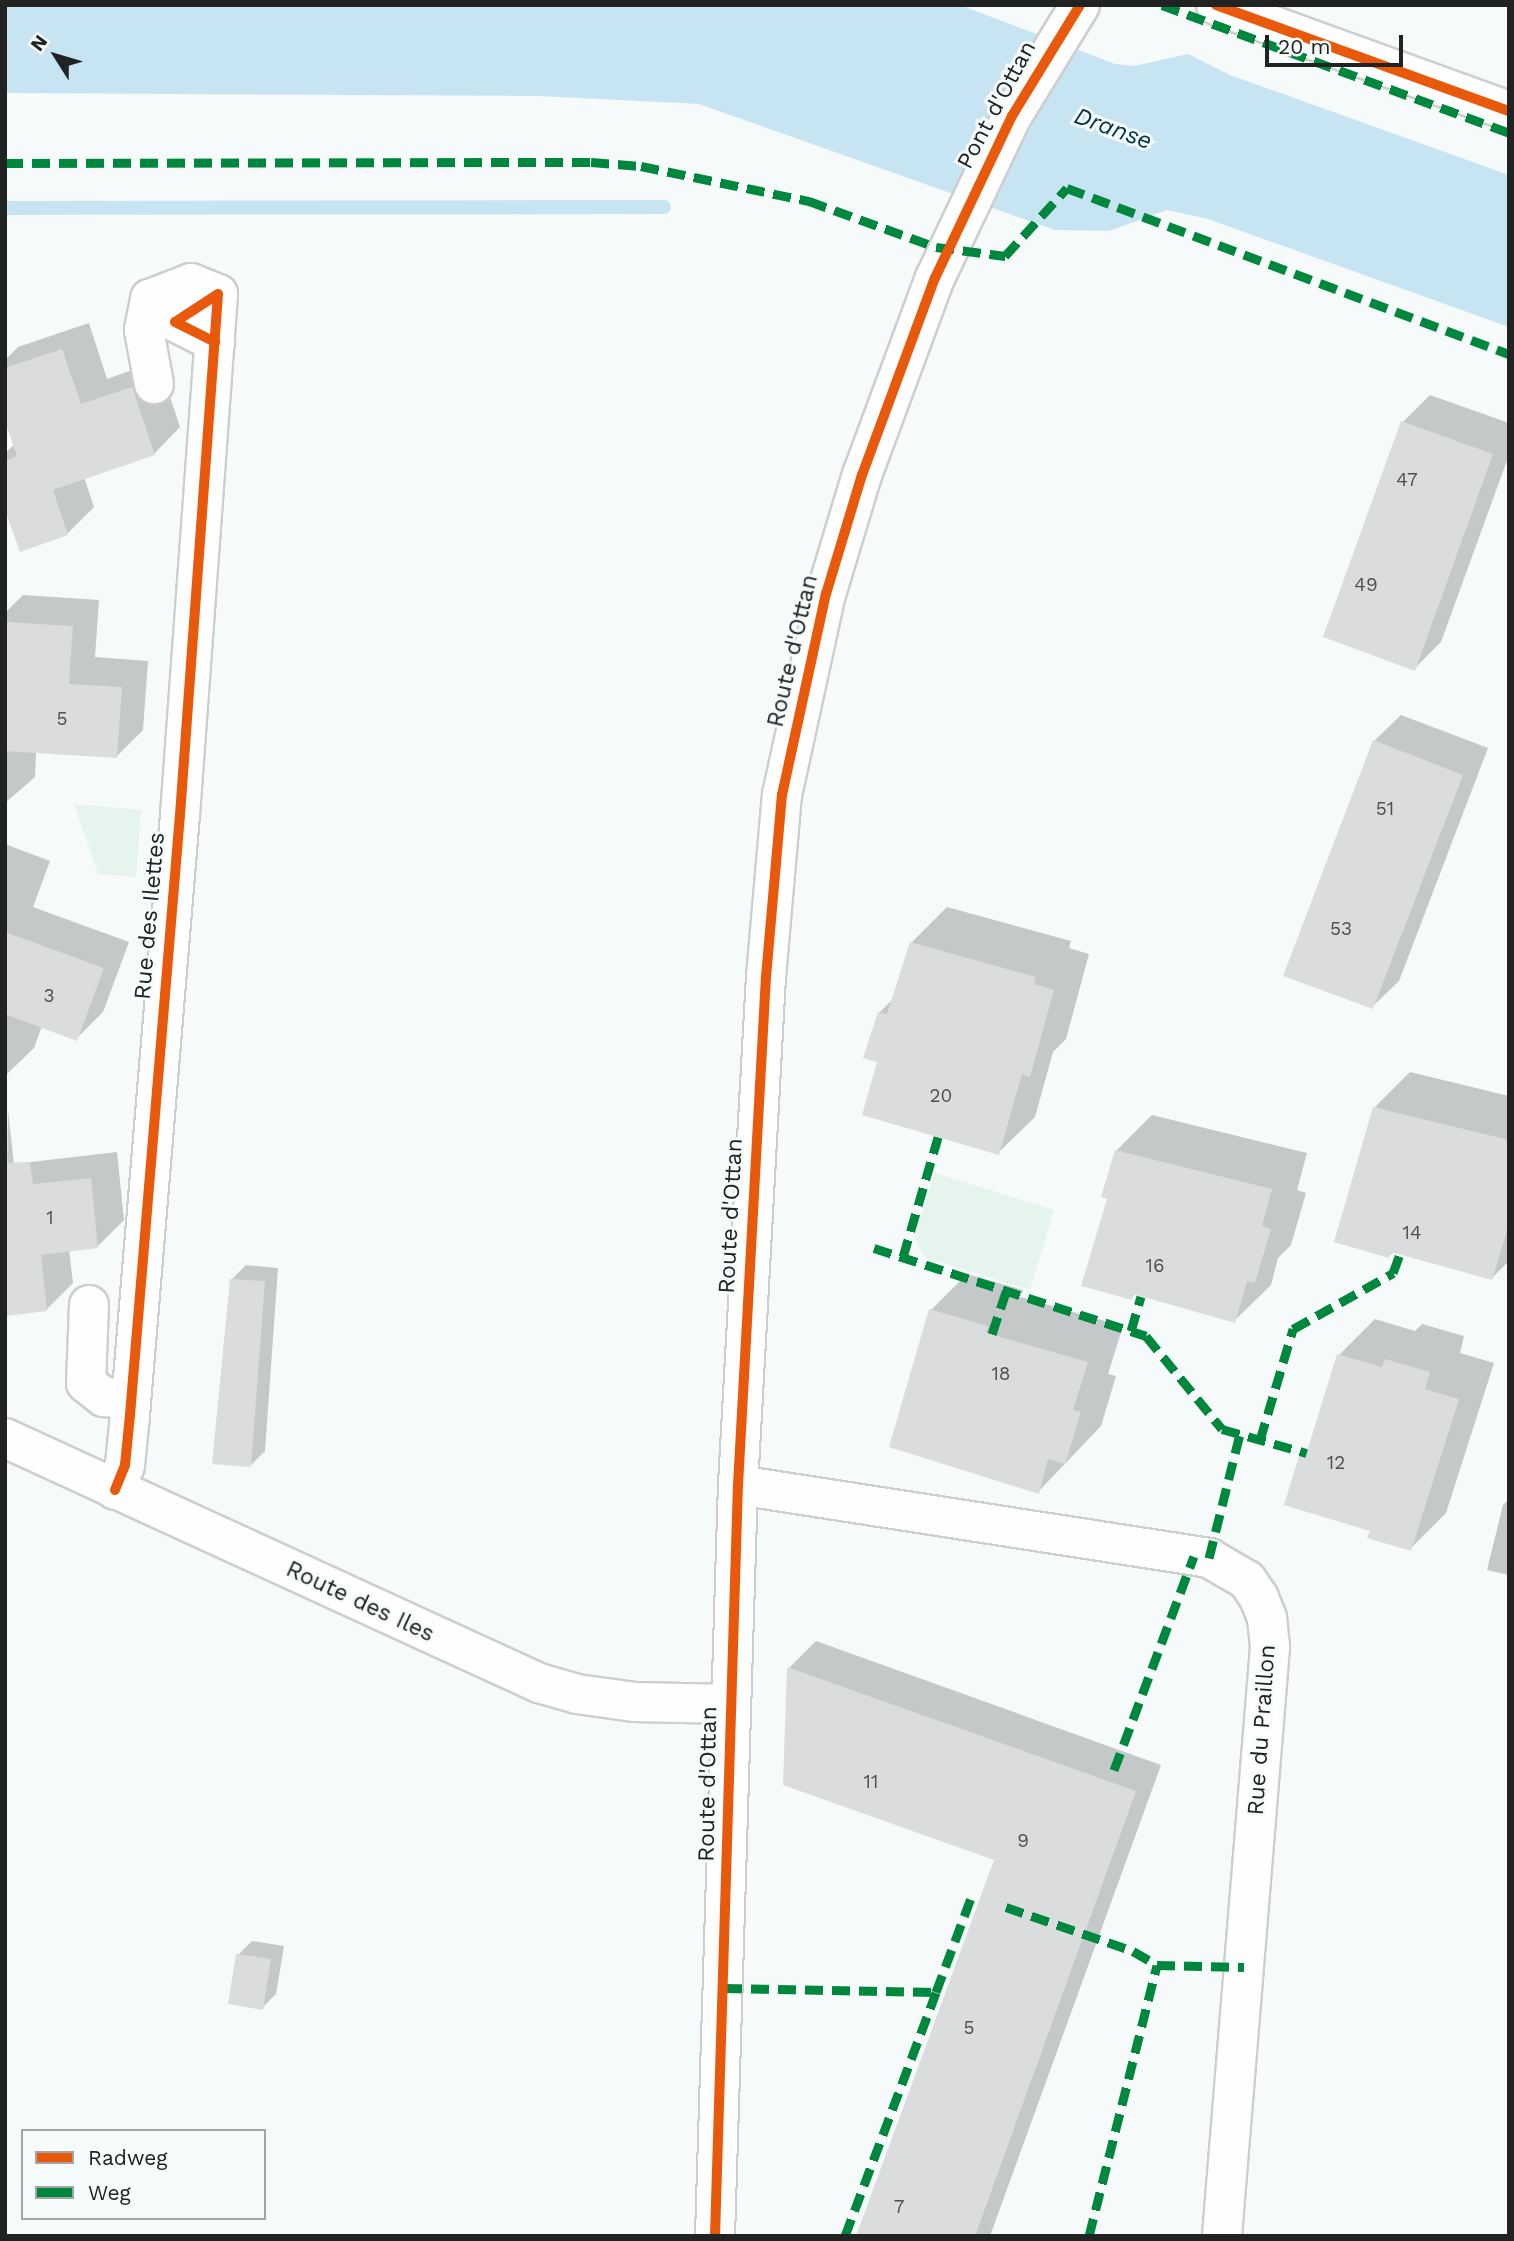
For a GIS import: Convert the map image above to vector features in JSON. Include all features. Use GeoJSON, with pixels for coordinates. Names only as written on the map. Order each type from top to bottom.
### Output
{"type":"FeatureCollection","features":[{"type":"Feature","properties":{"kind":"street","name":"Pont d'Ottan"},"geometry":{"type":"LineString","coordinates":[[957,228],[1012,116],[1080,5]]}},
{"type":"Feature","properties":{"kind":"street"},"geometry":{"type":"LineString","coordinates":[[1216,5],[1509,111]]}},
{"type":"Feature","properties":{"kind":"street","name":"Route d'Ottan"},"geometry":{"type":"LineString","coordinates":[[715,2236],[738,1485],[766,977],[782,795],[826,594],[862,475],[935,278],[957,228]]}},
{"type":"Feature","properties":{"kind":"street","name":"Rue des Ilettes"},"geometry":{"type":"LineString","coordinates":[[115,1490],[125,1465],[131,1399],[215,342],[175,321],[218,294],[191,282],[150,299],[144,330],[154,384]]}},
{"type":"Feature","properties":{"kind":"street"},"geometry":{"type":"LineString","coordinates":[[89,1305],[86,1383],[104,1397],[131,1399]]}},
{"type":"Feature","properties":{"kind":"street","name":"Route des Iles"},"geometry":{"type":"LineString","coordinates":[[5,1438],[539,1683],[577,1694],[635,1702],[731,1704]]}},
{"type":"Feature","properties":{"kind":"street","name":"Rue du Praillon"},"geometry":{"type":"LineString","coordinates":[[738,1485],[1209,1558],[1247,1580],[1259,1598],[1268,1618],[1270,1647],[1223,2236]]}},
{"type":"Feature","properties":{"kind":"shaded area"},"geometry":{"type":"Polygon","coordinates":[[[74,804],[141,810],[136,877],[98,874],[74,804]]]}},
{"type":"Feature","properties":{"kind":"shaded area"},"geometry":{"type":"Polygon","coordinates":[[[935,1173],[1054,1210],[1030,1290],[926,1258],[914,1239],[935,1173]]]}},
{"type":"Feature","properties":{"kind":"water","name":"Dranse"},"geometry":{"type":"Polygon","coordinates":[[[5,5],[960,5],[1115,64],[1134,66],[1188,54],[1230,75],[1509,175],[1509,327],[1208,219],[1167,210],[1109,231],[1055,230],[699,104],[539,96],[5,93],[5,5]]]}},
{"type":"Feature","properties":{"kind":"building"},"geometry":{"type":"Polygon","coordinates":[[[62,349],[81,404],[132,387],[155,455],[53,490],[68,535],[20,552],[5,510],[5,461],[17,456],[5,421],[5,368],[62,349]]]}},
{"type":"Feature","properties":{"kind":"building"},"geometry":{"type":"Polygon","coordinates":[[[1401,421],[1493,454],[1415,671],[1323,637],[1401,421]]]}},
{"type":"Feature","properties":{"kind":"building"},"geometry":{"type":"Polygon","coordinates":[[[5,622],[73,626],[69,684],[122,687],[117,758],[5,751],[5,622]]]}},
{"type":"Feature","properties":{"kind":"building"},"geometry":{"type":"Polygon","coordinates":[[[1373,740],[1463,775],[1373,1009],[1283,976],[1373,740]]]}},
{"type":"Feature","properties":{"kind":"building"},"geometry":{"type":"Polygon","coordinates":[[[5,932],[104,968],[77,1041],[5,1014],[5,932]]]}},
{"type":"Feature","properties":{"kind":"building"},"geometry":{"type":"Polygon","coordinates":[[[910,942],[1036,977],[1034,984],[1054,990],[1030,1077],[1022,1074],[999,1155],[862,1115],[877,1062],[863,1058],[878,1012],[887,1014],[910,942]]]}},
{"type":"Feature","properties":{"kind":"building"},"geometry":{"type":"Polygon","coordinates":[[[1373,1107],[1509,1140],[1509,1224],[1492,1280],[1391,1252],[1389,1258],[1334,1242],[1373,1107]]]}},
{"type":"Feature","properties":{"kind":"building"},"geometry":{"type":"Polygon","coordinates":[[[1115,1150],[1272,1189],[1262,1226],[1271,1229],[1255,1283],[1247,1281],[1235,1323],[1133,1294],[1132,1300],[1081,1286],[1107,1199],[1101,1197],[1115,1150]]]}},
{"type":"Feature","properties":{"kind":"building"},"geometry":{"type":"Polygon","coordinates":[[[30,1162],[33,1184],[91,1178],[98,1248],[41,1255],[47,1311],[5,1316],[5,1163],[30,1162]]]}},
{"type":"Feature","properties":{"kind":"building"},"geometry":{"type":"Polygon","coordinates":[[[230,1279],[265,1281],[251,1467],[212,1464],[230,1279]]]}},
{"type":"Feature","properties":{"kind":"building"},"geometry":{"type":"Polygon","coordinates":[[[929,1309],[988,1326],[986,1333],[1088,1362],[1073,1410],[1081,1412],[1065,1464],[1048,1459],[1039,1494],[889,1447],[929,1309]]]}},
{"type":"Feature","properties":{"kind":"building"},"geometry":{"type":"Polygon","coordinates":[[[1337,1354],[1382,1367],[1385,1359],[1430,1372],[1425,1389],[1459,1399],[1411,1551],[1367,1538],[1370,1531],[1284,1505],[1299,1456],[1305,1458],[1337,1354]]]}},
{"type":"Feature","properties":{"kind":"building"},"geometry":{"type":"Polygon","coordinates":[[[787,1667],[1136,1791],[975,2236],[856,2236],[994,1860],[783,1785],[787,1667]]]}},
{"type":"Feature","properties":{"kind":"building"},"geometry":{"type":"Polygon","coordinates":[[[236,1954],[271,1959],[263,2010],[228,2004],[236,1954]]]}},
{"type":"Feature","properties":{"kind":"waterway"},"geometry":{"type":"LineString","coordinates":[[5,208],[664,207]]}},
{"type":"Feature","properties":{"kind":"marked path"},"geometry":{"type":"LineString","coordinates":[[1162,5],[1509,133]]}},
{"type":"Feature","properties":{"kind":"marked path"},"geometry":{"type":"LineString","coordinates":[[5,163],[591,162],[641,166],[809,201],[936,247],[1005,256],[1067,188],[1509,354]]}},
{"type":"Feature","properties":{"kind":"marked path"},"geometry":{"type":"LineString","coordinates":[[903,1257],[938,1137]]}},
{"type":"Feature","properties":{"kind":"marked path"},"geometry":{"type":"LineString","coordinates":[[874,1248],[1146,1336],[1222,1429],[1307,1453]]}},
{"type":"Feature","properties":{"kind":"marked path"},"geometry":{"type":"LineString","coordinates":[[1260,1440],[1293,1329],[1393,1273],[1400,1254]]}},
{"type":"Feature","properties":{"kind":"marked path"},"geometry":{"type":"LineString","coordinates":[[992,1334],[1009,1283]]}},
{"type":"Feature","properties":{"kind":"marked path"},"geometry":{"type":"LineString","coordinates":[[1131,1331],[1141,1296]]}},
{"type":"Feature","properties":{"kind":"marked path"},"geometry":{"type":"LineString","coordinates":[[1209,1558],[1240,1434]]}},
{"type":"Feature","properties":{"kind":"marked path"},"geometry":{"type":"LineString","coordinates":[[1114,1770],[1194,1556]]}},
{"type":"Feature","properties":{"kind":"marked path"},"geometry":{"type":"LineString","coordinates":[[724,1988],[936,1992],[972,1895]]}},
{"type":"Feature","properties":{"kind":"marked path"},"geometry":{"type":"LineString","coordinates":[[1006,1907],[1133,1951],[1157,1965]]}},
{"type":"Feature","properties":{"kind":"marked path"},"geometry":{"type":"LineString","coordinates":[[1089,2236],[1157,1965],[1244,1967]]}},
{"type":"Feature","properties":{"kind":"marked path"},"geometry":{"type":"LineString","coordinates":[[845,2236],[936,1992]]}},
{"type":"Feature","properties":{"kind":"cycle path"},"geometry":{"type":"LineString","coordinates":[[715,2236],[738,1485],[766,977],[782,795],[826,594],[862,475],[935,278],[1012,116],[1080,5]]}},
{"type":"Feature","properties":{"kind":"cycle path"},"geometry":{"type":"LineString","coordinates":[[1216,5],[1509,111]]}},
{"type":"Feature","properties":{"kind":"cycle path"},"geometry":{"type":"LineString","coordinates":[[115,1490],[125,1465],[130,1415],[180,815],[218,294],[175,322],[215,342]]}}]}
